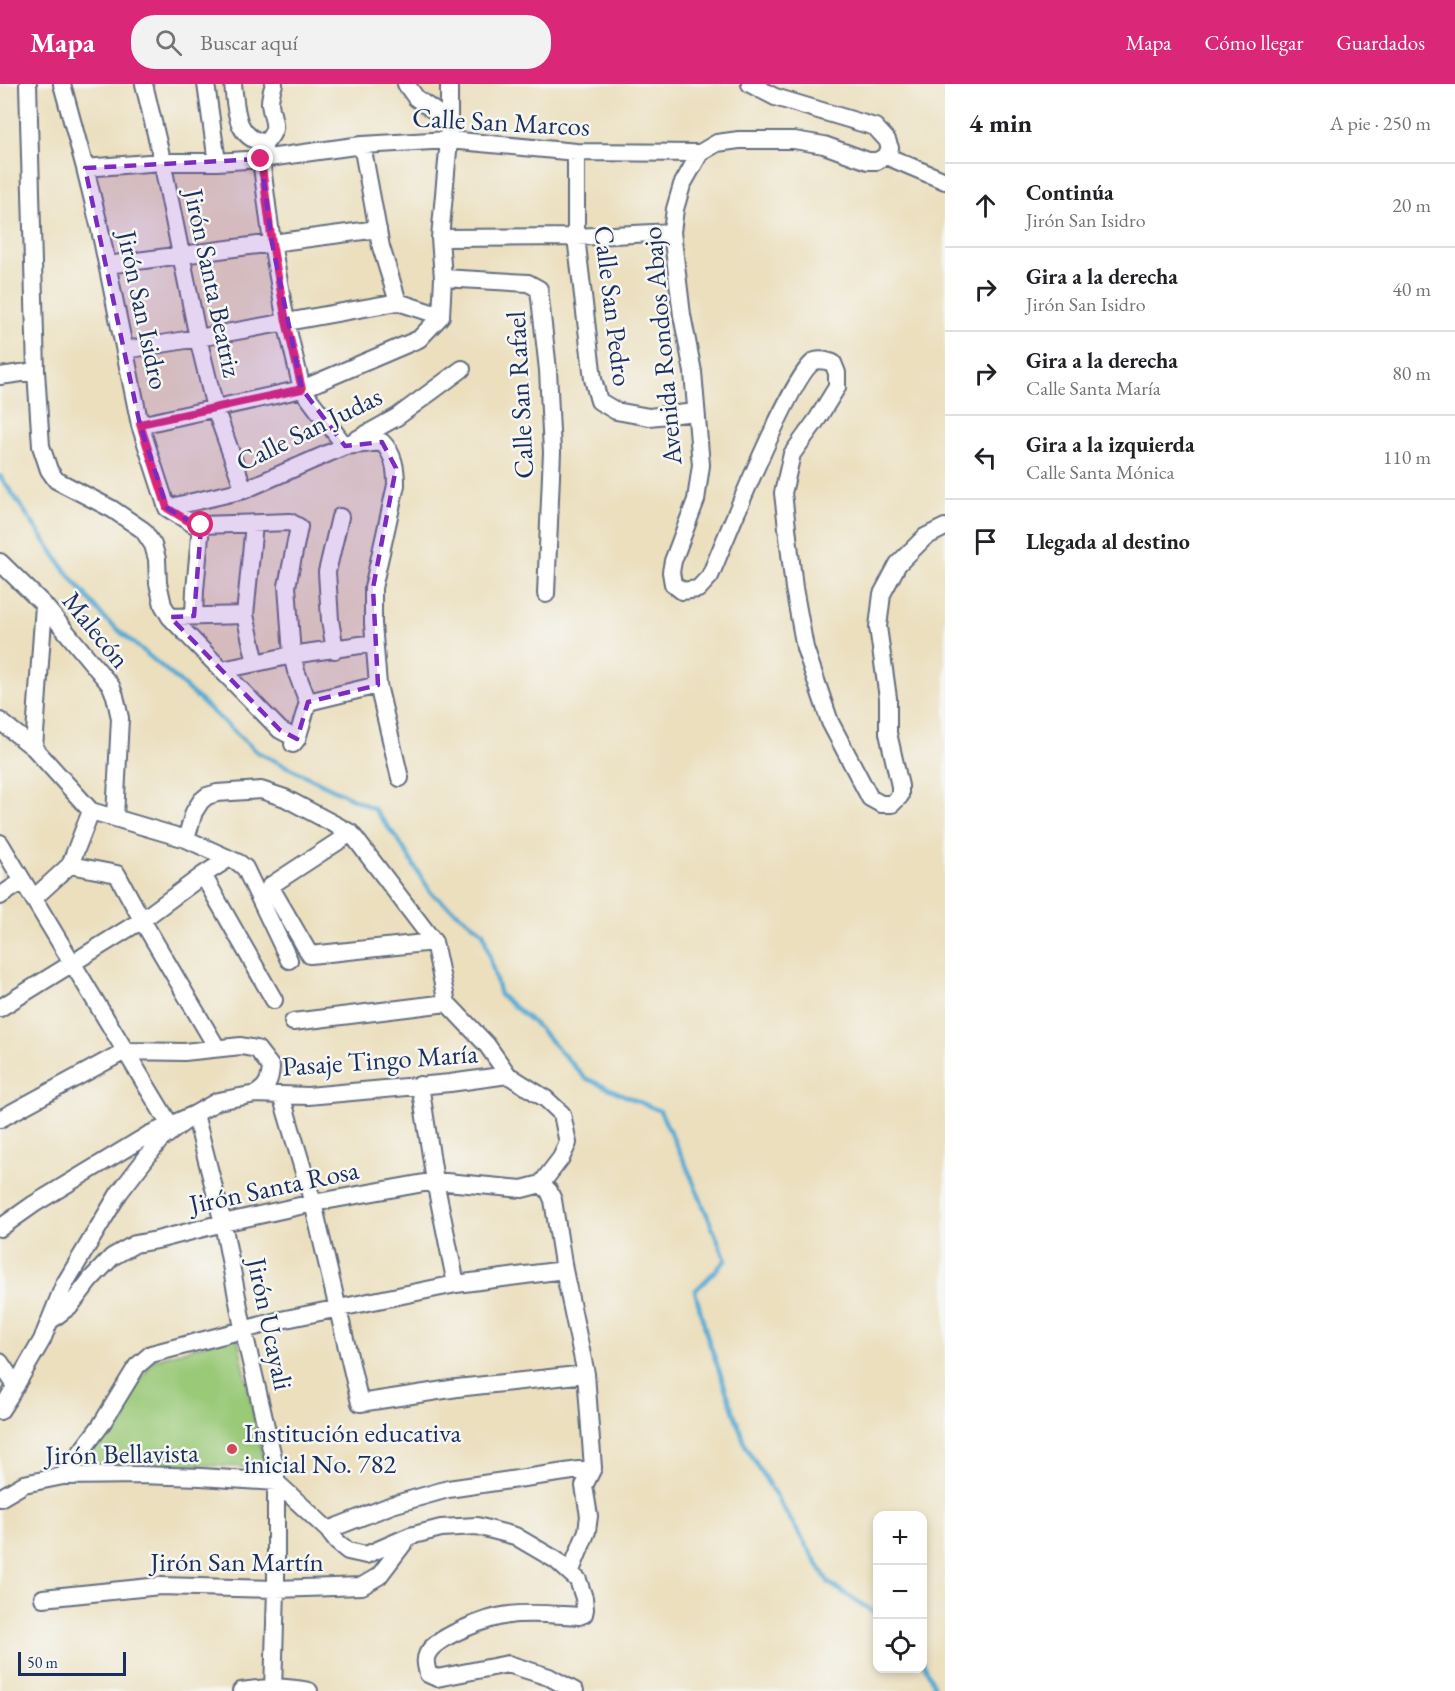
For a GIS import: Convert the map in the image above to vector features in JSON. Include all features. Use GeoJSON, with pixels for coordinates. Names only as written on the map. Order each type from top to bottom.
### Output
{"type":"FeatureCollection","features":[{"type":"Feature","properties":{"kind":"street"},"geometry":{"type":"LineString","coordinates":[[28,84],[36,371],[41,446],[49,470],[56,480],[112,509],[143,530],[153,545],[157,559],[158,584],[163,605],[170,617],[280,730],[295,742],[308,702],[292,655],[287,586],[299,527],[290,522],[193,524],[167,508]]}},
{"type":"Feature","properties":{"kind":"street","name":"Jirón San Isidro"},"geometry":{"type":"LineString","coordinates":[[62,84],[86,168],[140,424],[167,508]]}},
{"type":"Feature","properties":{"kind":"street","name":"Jirón Santa Beatriz"},"geometry":{"type":"LineString","coordinates":[[144,84],[215,408],[244,490]]}},
{"type":"Feature","properties":{"kind":"street"},"geometry":{"type":"LineString","coordinates":[[206,84],[217,162]]}},
{"type":"Feature","properties":{"kind":"street"},"geometry":{"type":"LineString","coordinates":[[233,84],[240,126],[263,151],[272,243],[286,321],[302,389],[345,446],[382,442],[388,448],[396,468],[396,485],[373,588],[374,643],[378,686],[400,778]]}},
{"type":"Feature","properties":{"kind":"street"},"geometry":{"type":"LineString","coordinates":[[263,151],[274,133],[270,101],[274,84]]}},
{"type":"Feature","properties":{"kind":"street"},"geometry":{"type":"LineString","coordinates":[[406,84],[416,98],[449,121]]}},
{"type":"Feature","properties":{"kind":"street"},"geometry":{"type":"LineString","coordinates":[[140,424],[302,389],[419,339],[441,316],[443,278],[440,238],[449,140],[449,84]]}},
{"type":"Feature","properties":{"kind":"street"},"geometry":{"type":"LineString","coordinates":[[700,153],[717,143],[739,140],[794,140],[824,145],[868,161],[877,161],[886,156],[890,148],[887,140],[875,127],[775,97],[750,84]]}},
{"type":"Feature","properties":{"kind":"street","name":"Calle San Marcos"},"geometry":{"type":"LineString","coordinates":[[86,168],[161,162],[217,162],[263,151],[449,140],[576,152],[700,153]]}},
{"type":"Feature","properties":{"kind":"street"},"geometry":{"type":"LineString","coordinates":[[362,145],[381,247],[398,302]]}},
{"type":"Feature","properties":{"kind":"street","name":"Calle San Pedro"},"geometry":{"type":"LineString","coordinates":[[576,152],[576,237],[593,379],[598,401],[615,411],[649,417],[696,412]]}},
{"type":"Feature","properties":{"kind":"street","name":"Avenida Rondos Abajo"},"geometry":{"type":"LineString","coordinates":[[700,153],[682,185],[675,209],[672,232],[682,315],[693,372],[701,465],[696,500],[673,561],[671,572],[673,584],[682,591],[698,589],[710,576],[776,424],[806,369],[814,362],[824,360],[833,363],[837,373],[837,387],[792,454],[783,493],[794,588],[805,648],[830,722],[870,798],[881,804],[892,804],[900,796],[900,786],[888,733],[888,698],[878,627],[882,594],[898,564],[925,537],[945,527]]}},
{"type":"Feature","properties":{"kind":"street"},"geometry":{"type":"LineString","coordinates":[[886,156],[945,181]]}},
{"type":"Feature","properties":{"kind":"street"},"geometry":{"type":"LineString","coordinates":[[108,265],[378,229]]}},
{"type":"Feature","properties":{"kind":"street"},"geometry":{"type":"LineString","coordinates":[[440,238],[576,237],[672,232]]}},
{"type":"Feature","properties":{"kind":"street","name":"Calle San Rafael"},"geometry":{"type":"LineString","coordinates":[[443,278],[528,284],[539,289],[548,370],[552,452],[546,594]]}},
{"type":"Feature","properties":{"kind":"street"},"geometry":{"type":"LineString","coordinates":[[125,350],[398,302],[441,316]]}},
{"type":"Feature","properties":{"kind":"street","name":"Calle San Judas"},"geometry":{"type":"LineString","coordinates":[[167,508],[244,490],[345,446],[397,417],[462,369]]}},
{"type":"Feature","properties":{"kind":"street"},"geometry":{"type":"LineString","coordinates":[[0,376],[36,371]]}},
{"type":"Feature","properties":{"kind":"street"},"geometry":{"type":"LineString","coordinates":[[335,650],[330,620],[327,572],[340,517]]}},
{"type":"Feature","properties":{"kind":"street"},"geometry":{"type":"LineString","coordinates":[[254,524],[245,615],[256,663]]}},
{"type":"Feature","properties":{"kind":"street"},"geometry":{"type":"LineString","coordinates":[[194,616],[201,525]]}},
{"type":"Feature","properties":{"kind":"street","name":"Malecón"},"geometry":{"type":"LineString","coordinates":[[0,562],[44,605],[111,686],[120,718],[116,818]]}},
{"type":"Feature","properties":{"kind":"street"},"geometry":{"type":"LineString","coordinates":[[34,748],[44,605]]}},
{"type":"Feature","properties":{"kind":"street"},"geometry":{"type":"LineString","coordinates":[[170,617],[245,615]]}},
{"type":"Feature","properties":{"kind":"street"},"geometry":{"type":"LineString","coordinates":[[222,670],[292,655],[374,643]]}},
{"type":"Feature","properties":{"kind":"street"},"geometry":{"type":"LineString","coordinates":[[308,702],[378,686]]}},
{"type":"Feature","properties":{"kind":"street"},"geometry":{"type":"LineString","coordinates":[[0,721],[34,748],[92,811],[186,839],[239,863],[245,868],[289,960]]}},
{"type":"Feature","properties":{"kind":"street"},"geometry":{"type":"LineString","coordinates":[[186,839],[194,812],[207,796],[217,793],[261,790],[285,798],[351,833],[434,942],[447,1003],[487,1045],[508,1075],[546,1099],[562,1114],[568,1143],[561,1158],[541,1184],[549,1191],[553,1200],[564,1270],[586,1374],[593,1468],[584,1486],[589,1515],[587,1531],[570,1573]]}},
{"type":"Feature","properties":{"kind":"street"},"geometry":{"type":"LineString","coordinates":[[34,898],[70,865],[92,811]]}},
{"type":"Feature","properties":{"kind":"street"},"geometry":{"type":"LineString","coordinates":[[351,833],[270,886],[310,955],[434,942]]}},
{"type":"Feature","properties":{"kind":"street"},"geometry":{"type":"LineString","coordinates":[[0,843],[170,1125]]}},
{"type":"Feature","properties":{"kind":"street"},"geometry":{"type":"LineString","coordinates":[[0,1008],[142,920],[228,859]]}},
{"type":"Feature","properties":{"kind":"street"},"geometry":{"type":"LineString","coordinates":[[70,865],[117,874],[217,1048]]}},
{"type":"Feature","properties":{"kind":"street"},"geometry":{"type":"LineString","coordinates":[[203,875],[274,1000]]}},
{"type":"Feature","properties":{"kind":"street"},"geometry":{"type":"LineString","coordinates":[[0,896],[23,881]]}},
{"type":"Feature","properties":{"kind":"street"},"geometry":{"type":"LineString","coordinates":[[293,1022],[447,1003]]}},
{"type":"Feature","properties":{"kind":"street"},"geometry":{"type":"LineString","coordinates":[[0,1119],[126,1051],[183,1052],[241,1046],[257,1049],[271,1067],[266,1088],[256,1094],[218,1101],[148,1135],[34,1204],[0,1228]]}},
{"type":"Feature","properties":{"kind":"street","name":"Pasaje Tingo María"},"geometry":{"type":"LineString","coordinates":[[256,1094],[308,1096],[450,1083],[508,1075]]}},
{"type":"Feature","properties":{"kind":"street"},"geometry":{"type":"LineString","coordinates":[[420,1086],[435,1181],[456,1284]]}},
{"type":"Feature","properties":{"kind":"street"},"geometry":{"type":"LineString","coordinates":[[281,1095],[314,1203],[360,1403],[457,1388],[586,1374]]}},
{"type":"Feature","properties":{"kind":"street"},"geometry":{"type":"LineString","coordinates":[[0,1411],[42,1340],[64,1285],[119,1192],[159,1140],[195,1114]]}},
{"type":"Feature","properties":{"kind":"street","name":"Jirón Ucayali"},"geometry":{"type":"LineString","coordinates":[[195,1114],[223,1223],[243,1328],[276,1470],[273,1689]]}},
{"type":"Feature","properties":{"kind":"street","name":"Jirón Santa Rosa"},"geometry":{"type":"LineString","coordinates":[[49,1321],[71,1305],[112,1257],[135,1244],[314,1203],[435,1181],[522,1189],[541,1184]]}},
{"type":"Feature","properties":{"kind":"street"},"geometry":{"type":"LineString","coordinates":[[63,1476],[101,1425],[137,1366],[151,1354],[243,1328],[456,1284],[564,1270]]}},
{"type":"Feature","properties":{"kind":"street"},"geometry":{"type":"LineString","coordinates":[[0,1362],[16,1386]]}},
{"type":"Feature","properties":{"kind":"street"},"geometry":{"type":"LineString","coordinates":[[328,1530],[392,1505],[448,1489],[593,1468]]}},
{"type":"Feature","properties":{"kind":"street","name":"Jirón Bellavista"},"geometry":{"type":"LineString","coordinates":[[0,1498],[24,1484],[63,1476],[201,1476],[276,1482]]}},
{"type":"Feature","properties":{"kind":"street"},"geometry":{"type":"LineString","coordinates":[[276,1482],[348,1551],[366,1555],[410,1536],[441,1528],[477,1526],[514,1536],[556,1560],[578,1580],[584,1598],[584,1614],[579,1616],[508,1615],[466,1626],[434,1645],[427,1654],[426,1663],[432,1684],[508,1664],[549,1677],[575,1691]]}},
{"type":"Feature","properties":{"kind":"street","name":"Jirón San Martín"},"geometry":{"type":"LineString","coordinates":[[43,1598],[160,1586],[276,1589],[362,1586],[379,1576],[410,1536]]}},
{"type":"Feature","properties":{"kind":"street"},"geometry":{"type":"LineString","coordinates":[[241,1691],[287,1687],[309,1691]]}},
{"type":"Feature","properties":{"kind":"highlighted area"},"geometry":{"type":"Polygon","coordinates":[[[261,159],[272,243],[302,389],[345,446],[382,442],[396,468],[373,588],[378,685],[308,702],[297,739],[280,730],[170,617],[194,616],[201,528],[167,508],[140,425],[85,168],[261,159]]]}},
{"type":"Feature","properties":{"kind":"green space"},"geometry":{"type":"Polygon","coordinates":[[[237,1335],[265,1468],[138,1462],[77,1467],[109,1426],[154,1360],[237,1335]]]}},
{"type":"Feature","properties":{"kind":"waterway"},"geometry":{"type":"LineString","coordinates":[[0,476],[65,570],[106,620],[172,675],[257,752],[374,809],[399,841],[431,893],[483,932],[500,995],[536,1025],[585,1078],[660,1111],[686,1165],[726,1260],[695,1291],[708,1339],[746,1447],[829,1583],[873,1612]]}},
{"type":"Feature","properties":{"kind":"waterway"},"geometry":{"type":"LineString","coordinates":[[927,1670],[937,1691]]}},
{"type":"Feature","properties":{"kind":"place","name":"Institución educativa inicial No. 782"},"geometry":{"type":"Point","coordinates":[232,1449]}},
{"type":"Feature","properties":{"kind":"route"},"geometry":{"type":"LineString","coordinates":[[201,525],[193,524],[167,508],[140,424],[302,389],[286,321],[272,243],[261,159]]}}]}
